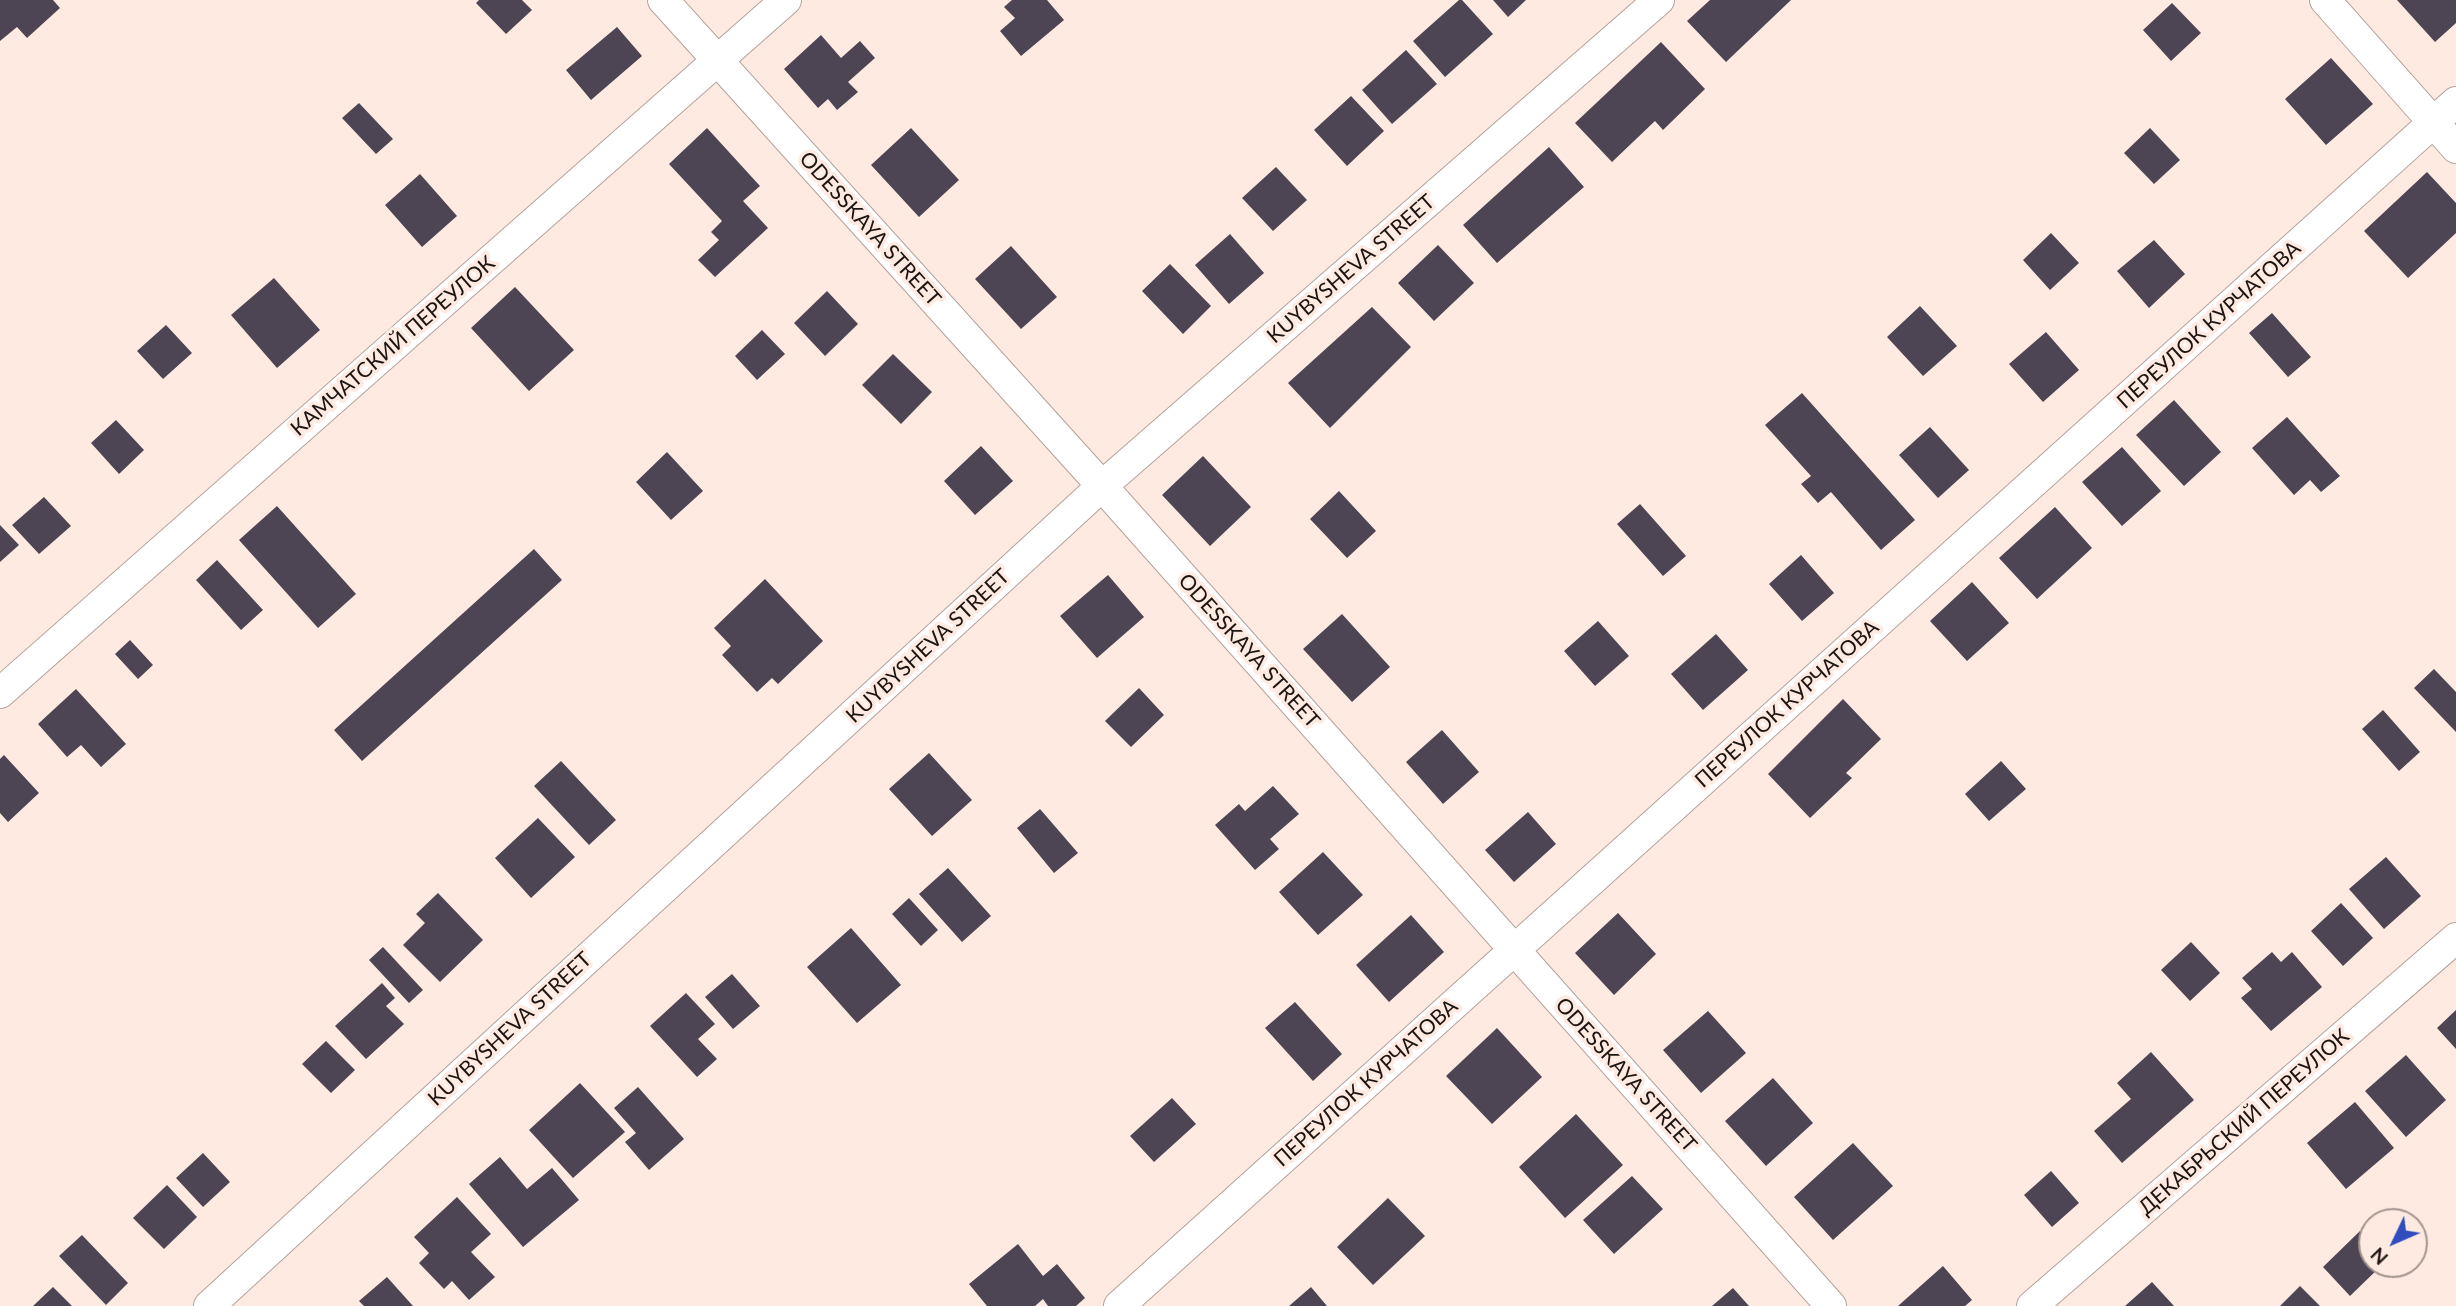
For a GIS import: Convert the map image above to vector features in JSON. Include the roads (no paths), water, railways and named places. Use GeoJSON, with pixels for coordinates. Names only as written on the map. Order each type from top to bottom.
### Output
{"type":"FeatureCollection","features":[{"type":"Feature","properties":{"kind":"street","name":"ODESSKAYA STREET"},"geometry":{"type":"LineString","coordinates":[[663,0],[1102,485],[1831,1306]]}},
{"type":"Feature","properties":{"kind":"street","name":"КАМЧАТСКИЙ ПЕРЕУЛОК"},"geometry":{"type":"LineString","coordinates":[[0,693],[786,0]]}},
{"type":"Feature","properties":{"kind":"street","name":"KUYBYSHEVA STREET"},"geometry":{"type":"LineString","coordinates":[[209,1306],[1102,485],[1659,0]]}},
{"type":"Feature","properties":{"kind":"street"},"geometry":{"type":"LineString","coordinates":[[2325,0],[2456,148]]}},
{"type":"Feature","properties":{"kind":"street","name":"ПЕРЕУЛОК КУРЧАТОВА"},"geometry":{"type":"LineString","coordinates":[[1119,1306],[2456,102]]}},
{"type":"Feature","properties":{"kind":"street","name":"ДЕКАБРЬСКИЙ ПЕРЕУЛОК"},"geometry":{"type":"LineString","coordinates":[[2032,1306],[2456,938]]}}]}
